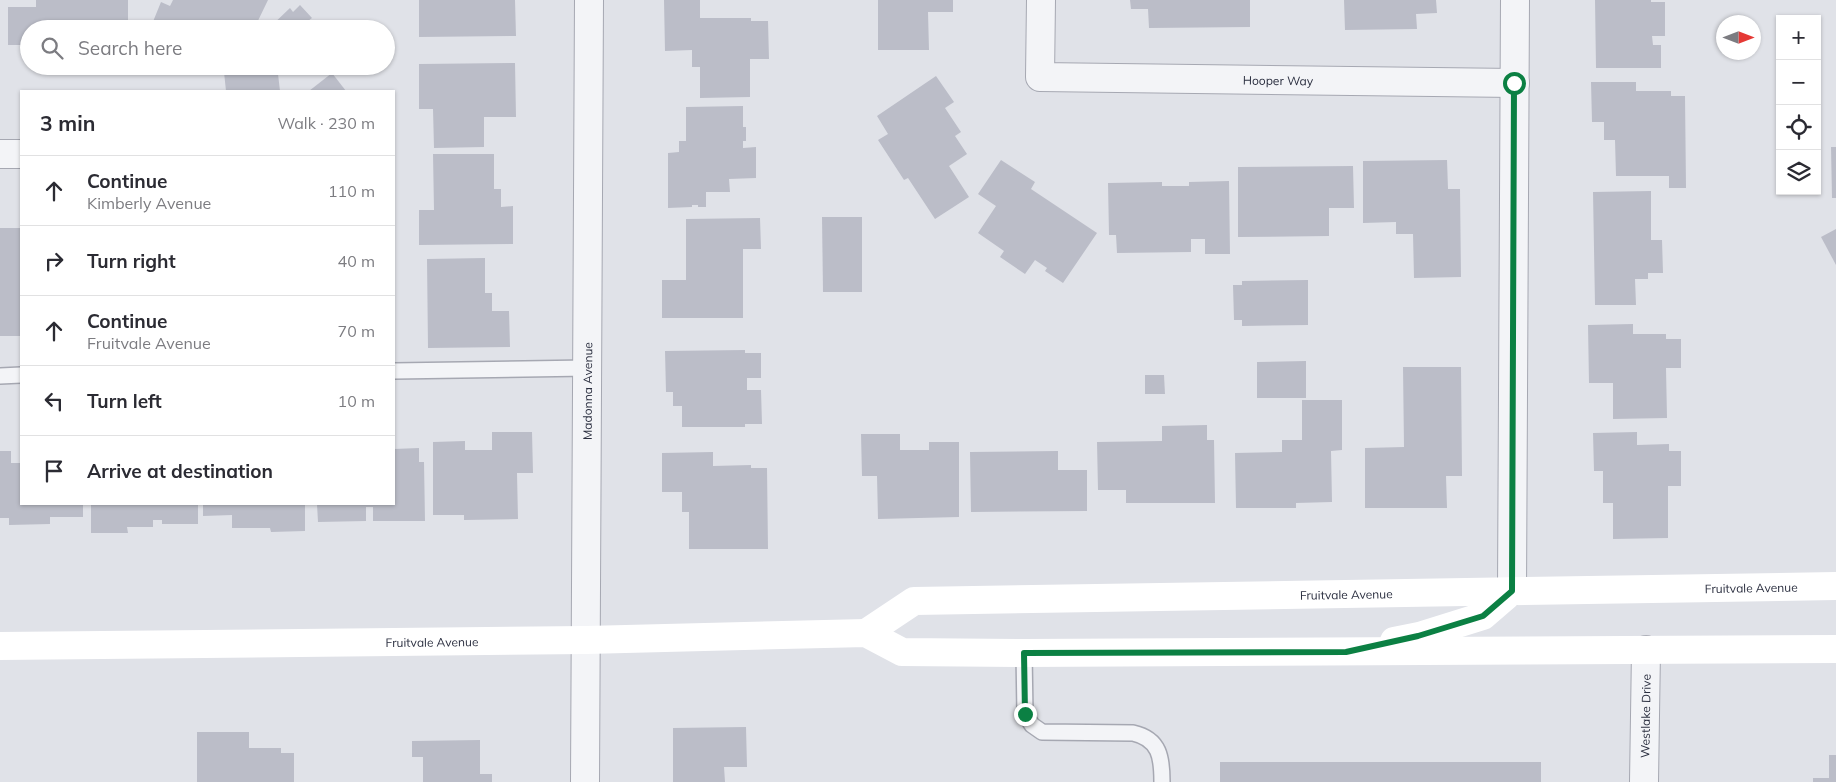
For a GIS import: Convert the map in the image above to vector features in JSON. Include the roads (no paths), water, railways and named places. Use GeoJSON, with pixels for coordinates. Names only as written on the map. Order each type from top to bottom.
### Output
{"type":"FeatureCollection","features":[{"type":"Feature","properties":{"kind":"main road","name":"Fruitvale Avenue"},"geometry":{"type":"LineString","coordinates":[[866,633],[914,601],[1836,586]]}},
{"type":"Feature","properties":{"kind":"main road"},"geometry":{"type":"LineString","coordinates":[[1346,652],[1418,636],[1483,616],[1512,591]]}},
{"type":"Feature","properties":{"kind":"main road","name":"Fruitvale Avenue"},"geometry":{"type":"LineString","coordinates":[[0,646],[586,640],[866,633],[902,652],[1836,649]]}},
{"type":"Feature","properties":{"kind":"street","name":"Madonna Avenue"},"geometry":{"type":"LineString","coordinates":[[586,782],[589,0]]}},
{"type":"Feature","properties":{"kind":"street","name":"Hooper Way"},"geometry":{"type":"LineString","coordinates":[[1041,0],[1040,77],[1514,83]]}},
{"type":"Feature","properties":{"kind":"street"},"geometry":{"type":"LineString","coordinates":[[1512,591],[1515,0]]}},
{"type":"Feature","properties":{"kind":"street"},"geometry":{"type":"LineString","coordinates":[[0,154],[20,154]]}},
{"type":"Feature","properties":{"kind":"street","name":"Westlake Drive"},"geometry":{"type":"LineString","coordinates":[[1644,782],[1646,650]]}},
{"type":"Feature","properties":{"kind":"lane"},"geometry":{"type":"LineString","coordinates":[[395,371],[588,368]]}},
{"type":"Feature","properties":{"kind":"lane"},"geometry":{"type":"LineString","coordinates":[[0,376],[20,375]]}},
{"type":"Feature","properties":{"kind":"lane"},"geometry":{"type":"LineString","coordinates":[[1024,653],[1025,714],[1032,725],[1042,732],[1133,733],[1143,735],[1153,743],[1160,753],[1162,782]]}}]}
